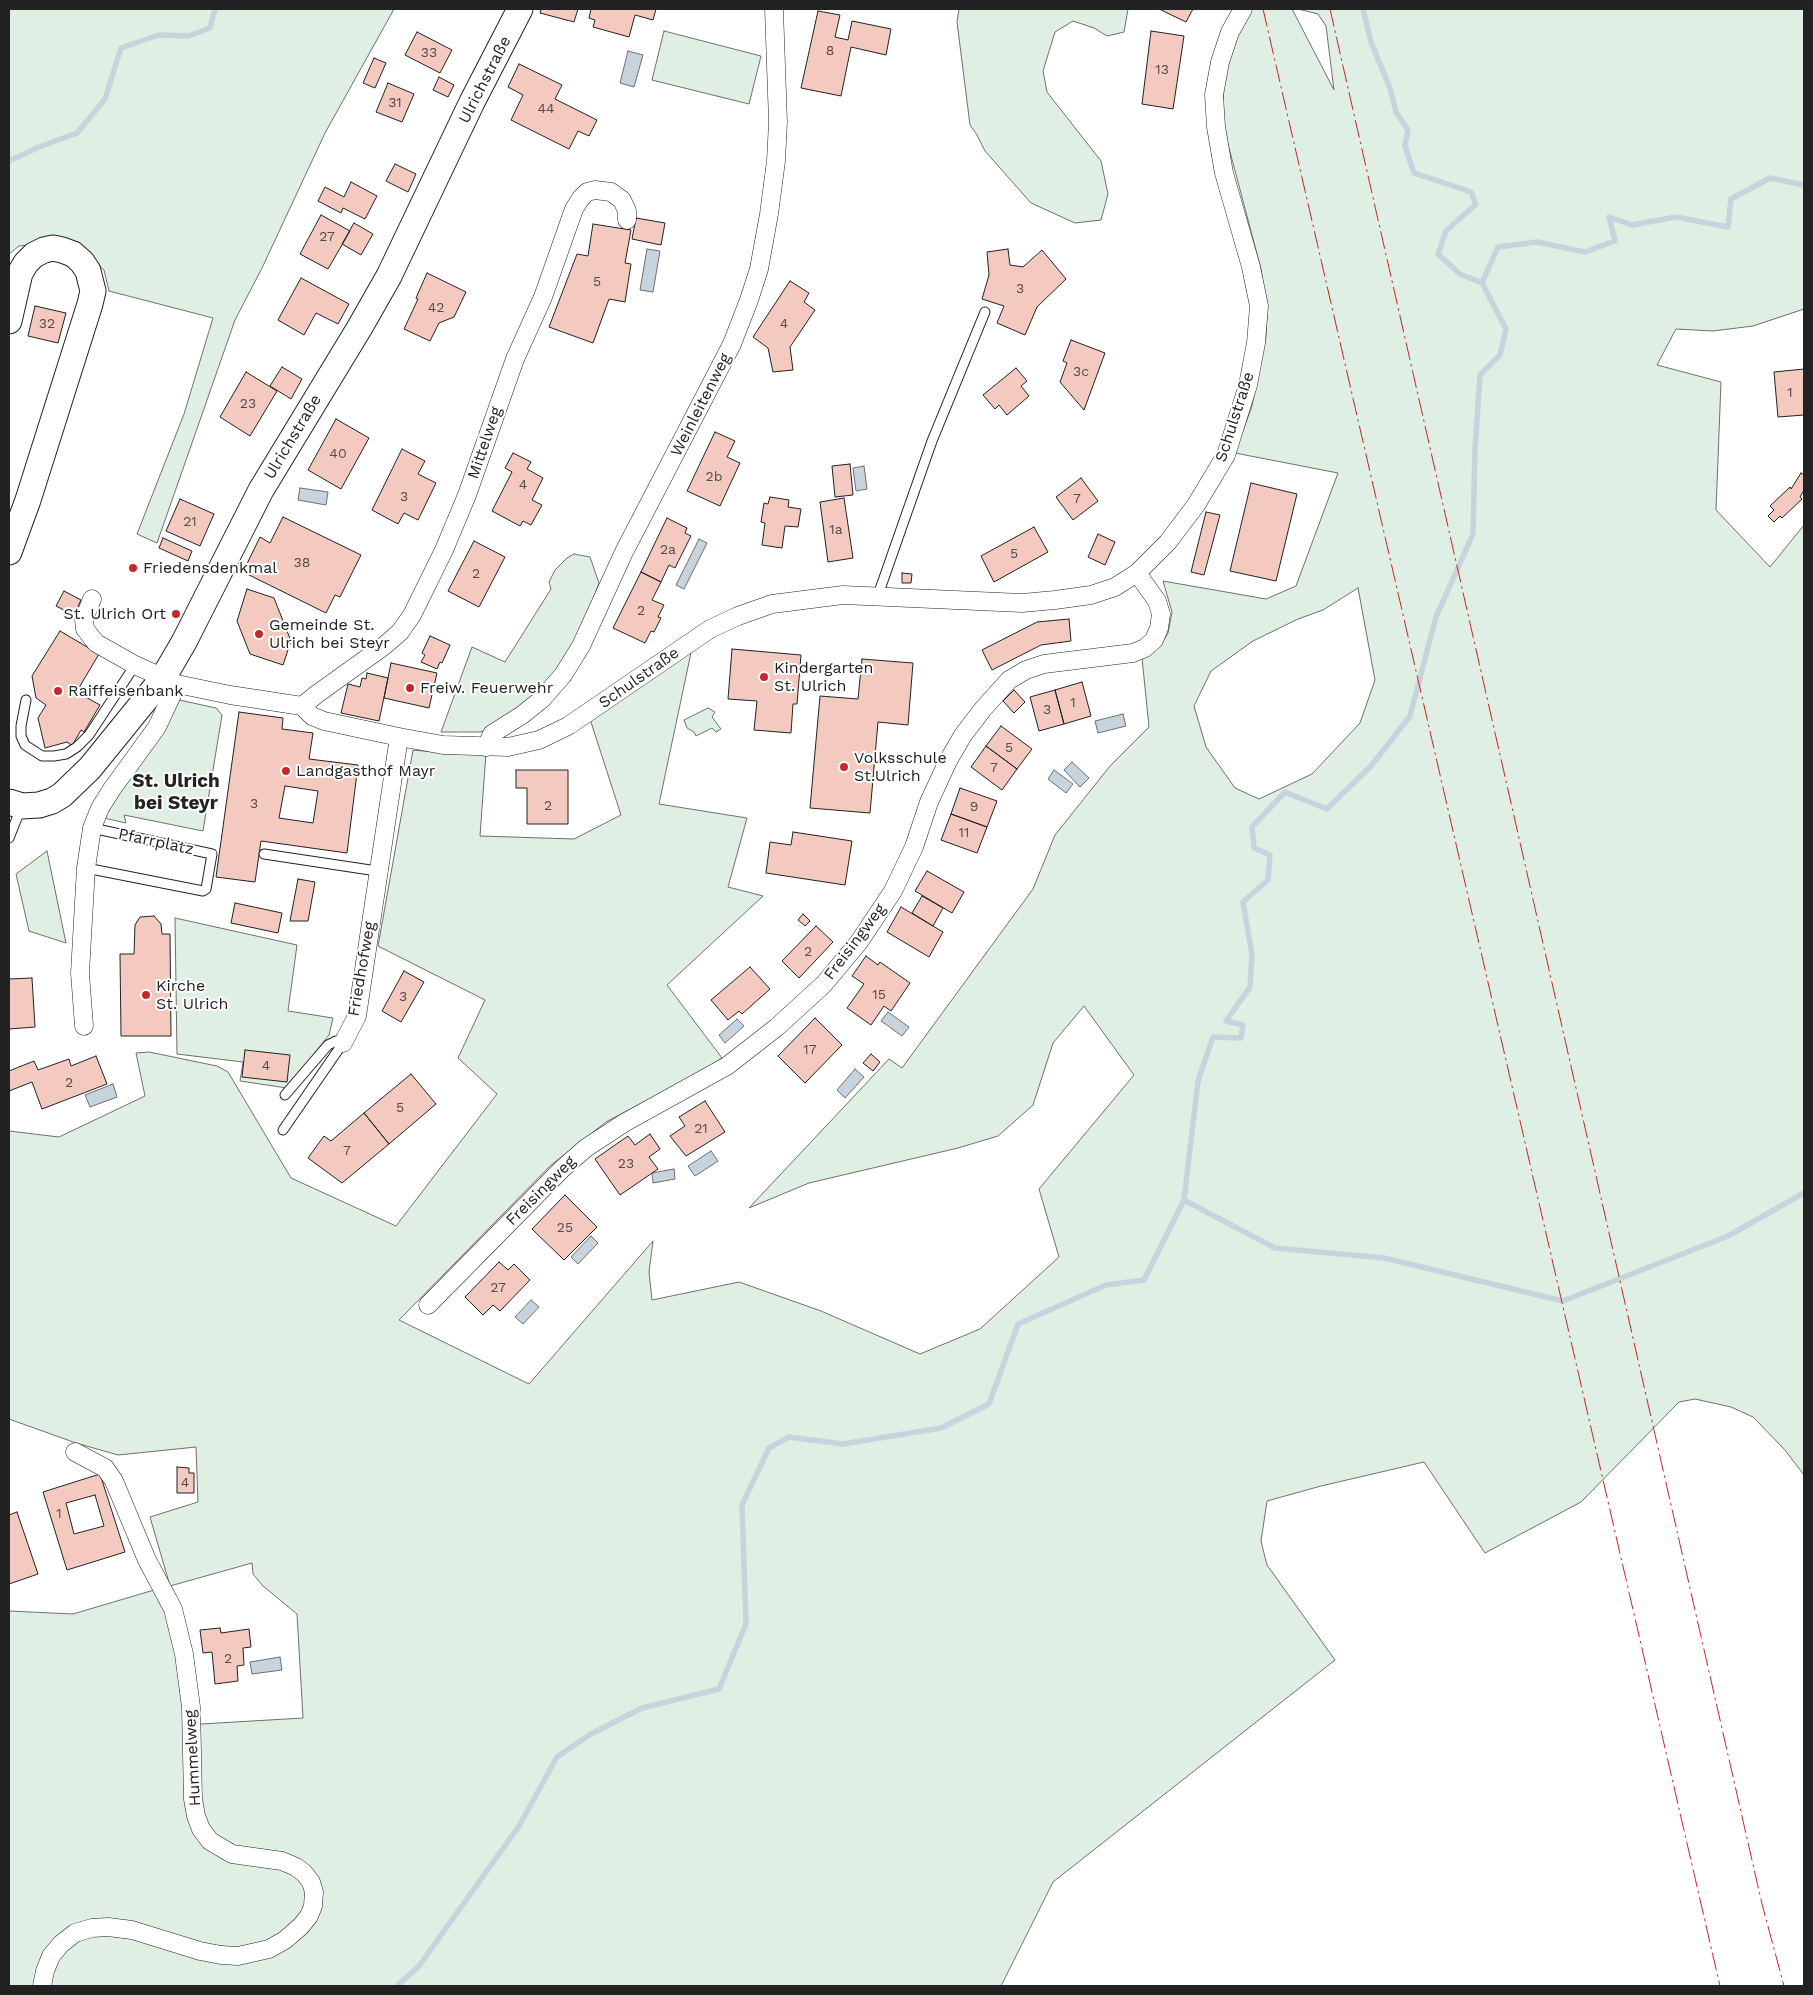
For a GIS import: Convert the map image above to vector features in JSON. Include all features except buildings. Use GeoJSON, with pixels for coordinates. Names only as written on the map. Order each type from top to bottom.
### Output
{"type":"FeatureCollection","features":[{"type":"Feature","properties":{"kind":"street","name":"Ulrichstraße"},"geometry":{"type":"LineString","coordinates":[[15,804],[39,805],[52,801],[74,785],[170,681],[184,642],[261,490],[389,276],[472,102],[520,9]]}},
{"type":"Feature","properties":{"kind":"street","name":"Weinleitenweg"},"geometry":{"type":"LineString","coordinates":[[486,747],[492,734],[522,715],[542,699],[563,675],[581,646],[624,552],[732,344],[759,269],[776,161],[778,122],[774,9]]}},
{"type":"Feature","properties":{"kind":"street","name":"Schulstraße"},"geometry":{"type":"LineString","coordinates":[[399,736],[443,745],[486,747],[508,747],[539,740],[568,726],[710,630],[738,616],[772,604],[843,595],[878,595],[985,602],[1055,600],[1091,595],[1114,587],[1137,574],[1174,535],[1196,505],[1226,455],[1248,385],[1256,343],[1259,306],[1251,267],[1224,173],[1216,127],[1214,95],[1220,62],[1230,32],[1244,9]]}},
{"type":"Feature","properties":{"kind":"street","name":"Mittelweg"},"geometry":{"type":"LineString","coordinates":[[302,706],[384,646],[400,632],[412,615],[444,550],[515,359],[543,298],[574,209],[581,198],[587,192],[595,190],[611,192],[622,200],[627,211],[627,220]]}},
{"type":"Feature","properties":{"kind":"street"},"geometry":{"type":"LineString","coordinates":[[9,321],[20,273],[26,262],[34,255],[53,248],[73,254],[82,262],[92,279],[93,291],[90,304],[48,438],[9,552]]}},
{"type":"Feature","properties":{"kind":"street","name":"Freisingweg"},"geometry":{"type":"LineString","coordinates":[[428,1305],[563,1168],[586,1148],[624,1123],[727,1066],[777,1027],[824,984],[859,942],[893,891],[914,847],[929,802],[948,761],[963,735],[1009,680],[1026,670],[1044,664],[1133,653],[1145,648],[1154,640],[1160,628],[1161,614],[1157,601],[1137,574]]}},
{"type":"Feature","properties":{"kind":"street"},"geometry":{"type":"LineString","coordinates":[[92,599],[84,619],[85,629],[89,636],[103,648],[170,681],[230,695],[302,706],[312,716],[324,721],[399,736]]}},
{"type":"Feature","properties":{"kind":"street"},"geometry":{"type":"LineString","coordinates":[[84,1026],[80,973],[86,868],[92,828],[100,808],[112,789],[157,728],[170,681]]}},
{"type":"Feature","properties":{"kind":"street","name":"Friedhofweg"},"geometry":{"type":"LineString","coordinates":[[343,1043],[357,1016],[377,872],[399,736]]}},
{"type":"Feature","properties":{"kind":"street","name":"Hummelweg"},"geometry":{"type":"LineString","coordinates":[[42,1986],[44,1971],[51,1956],[61,1944],[75,1934],[92,1928],[108,1927],[132,1930],[200,1951],[221,1955],[238,1956],[269,1949],[285,1940],[301,1926],[313,1906],[314,1892],[311,1882],[296,1867],[282,1861],[232,1854],[210,1841],[201,1829],[193,1799],[191,1706],[184,1654],[173,1609],[147,1560],[114,1481],[105,1468],[74,1452]]}},
{"type":"Feature","properties":{"kind":"lane"},"geometry":{"type":"LineString","coordinates":[[878,595],[932,441],[985,312]]}},
{"type":"Feature","properties":{"kind":"lane"},"geometry":{"type":"LineString","coordinates":[[26,700],[21,726],[21,736],[25,745],[42,756],[66,754],[77,747],[89,735],[135,665]]}},
{"type":"Feature","properties":{"kind":"lane"},"geometry":{"type":"LineString","coordinates":[[9,838],[15,804]]}},
{"type":"Feature","properties":{"kind":"lane","name":"Pfarrplatz"},"geometry":{"type":"LineString","coordinates":[[86,868],[203,891],[206,889],[212,854],[92,828]]}},
{"type":"Feature","properties":{"kind":"lane"},"geometry":{"type":"LineString","coordinates":[[264,854],[377,872]]}},
{"type":"Feature","properties":{"kind":"lane"},"geometry":{"type":"LineString","coordinates":[[282,1130],[343,1043],[336,1041],[328,1045],[285,1095]]}},
{"type":"Feature","properties":{"kind":"green space"},"geometry":{"type":"Polygon","coordinates":[[[9,9],[394,9],[325,133],[262,268],[235,320],[157,543],[137,534],[184,414],[213,318],[109,291],[104,270],[89,258],[51,243],[19,246],[9,254],[9,9]]]}},
{"type":"Feature","properties":{"kind":"green space"},"geometry":{"type":"Polygon","coordinates":[[[959,9],[1128,9],[1124,32],[1107,36],[1094,28],[1073,21],[1055,32],[1043,71],[1047,92],[1101,161],[1108,194],[1101,220],[1075,223],[1031,203],[985,151],[970,125],[957,22],[959,9]]]}},
{"type":"Feature","properties":{"kind":"green space"},"geometry":{"type":"Polygon","coordinates":[[[1252,9],[1292,9],[1334,90],[1326,26],[1318,14],[1298,9],[1804,9],[1804,309],[1753,326],[1713,331],[1676,329],[1657,365],[1721,382],[1716,510],[1770,567],[1804,525],[1804,1475],[1785,1450],[1753,1417],[1731,1407],[1695,1399],[1679,1402],[1581,1502],[1485,1553],[1424,1462],[1321,1486],[1267,1501],[1261,1541],[1267,1565],[1335,1660],[1053,1882],[1001,1986],[9,1986],[9,1611],[73,1614],[154,1590],[169,1618],[175,1636],[184,1725],[303,1718],[297,1614],[263,1586],[253,1574],[252,1563],[170,1586],[150,1517],[198,1502],[196,1447],[118,1455],[76,1443],[9,1419],[9,1131],[59,1137],[145,1096],[136,1053],[149,1052],[217,1066],[228,1072],[291,1178],[396,1226],[497,1094],[458,1058],[485,1000],[378,946],[413,750],[445,753],[486,753],[480,836],[574,839],[621,815],[590,719],[692,648],[659,804],[747,818],[728,887],[763,896],[667,985],[722,1058],[704,1070],[606,1122],[550,1166],[399,1320],[529,1384],[653,1241],[649,1272],[652,1300],[739,1282],[821,1311],[920,1354],[980,1329],[1059,1257],[1039,1189],[1134,1075],[1084,1006],[1053,1043],[1033,1105],[998,1136],[958,1148],[809,1183],[749,1208],[889,1059],[902,1068],[1033,889],[1055,835],[1110,766],[1149,727],[1142,658],[1161,645],[1168,633],[1172,612],[1163,581],[1266,599],[1296,586],[1338,473],[1235,453],[1252,406],[1266,337],[1267,312],[1261,269],[1225,133],[1223,107],[1224,76],[1229,52],[1252,9]],[[1358,588],[1323,610],[1298,619],[1253,641],[1211,671],[1194,706],[1206,747],[1235,788],[1259,799],[1312,774],[1360,723],[1375,680],[1358,588]]]}},
{"type":"Feature","properties":{"kind":"green space"},"geometry":{"type":"Polygon","coordinates":[[[664,31],[761,56],[749,104],[652,80],[664,31]]]}},
{"type":"Feature","properties":{"kind":"green space"},"geometry":{"type":"Polygon","coordinates":[[[574,554],[590,557],[599,583],[584,623],[558,675],[537,698],[492,728],[480,732],[441,732],[472,647],[505,662],[551,589],[549,582],[555,570],[574,554]]]}},
{"type":"Feature","properties":{"kind":"green space"},"geometry":{"type":"Polygon","coordinates":[[[179,700],[216,708],[222,715],[203,831],[124,815],[126,823],[104,818],[179,700]]]}},
{"type":"Feature","properties":{"kind":"green space"},"geometry":{"type":"Polygon","coordinates":[[[708,708],[715,712],[712,717],[721,729],[716,732],[712,728],[696,736],[694,732],[687,728],[684,720],[708,708]]]}},
{"type":"Feature","properties":{"kind":"green space"},"geometry":{"type":"Polygon","coordinates":[[[47,851],[66,943],[29,931],[16,874],[47,851]]]}},
{"type":"Feature","properties":{"kind":"green space"},"geometry":{"type":"Polygon","coordinates":[[[175,918],[297,945],[288,1011],[333,1018],[329,1035],[287,1088],[240,1081],[243,1062],[177,1054],[175,918]]]}},
{"type":"Feature","properties":{"kind":"shaded area"},"geometry":{"type":"Polygon","coordinates":[[[628,51],[643,55],[634,87],[620,83],[628,51]]]}},
{"type":"Feature","properties":{"kind":"shaded area"},"geometry":{"type":"Polygon","coordinates":[[[647,249],[660,251],[653,292],[640,290],[647,249]]]}},
{"type":"Feature","properties":{"kind":"shaded area"},"geometry":{"type":"Polygon","coordinates":[[[864,466],[867,489],[856,491],[853,468],[864,466]]]}},
{"type":"Feature","properties":{"kind":"shaded area"},"geometry":{"type":"Polygon","coordinates":[[[300,488],[328,492],[326,505],[298,500],[300,488]]]}},
{"type":"Feature","properties":{"kind":"shaded area"},"geometry":{"type":"Polygon","coordinates":[[[699,539],[707,543],[684,589],[676,585],[699,539]]]}},
{"type":"Feature","properties":{"kind":"shaded area"},"geometry":{"type":"Polygon","coordinates":[[[1123,714],[1126,726],[1098,733],[1095,721],[1123,714]]]}},
{"type":"Feature","properties":{"kind":"shaded area"},"geometry":{"type":"Polygon","coordinates":[[[1072,762],[1089,778],[1080,787],[1064,770],[1072,762]]]}},
{"type":"Feature","properties":{"kind":"shaded area"},"geometry":{"type":"Polygon","coordinates":[[[1054,770],[1073,784],[1066,793],[1048,779],[1054,770]]]}},
{"type":"Feature","properties":{"kind":"shaded area"},"geometry":{"type":"Polygon","coordinates":[[[888,1012],[909,1027],[902,1036],[881,1021],[888,1012]]]}},
{"type":"Feature","properties":{"kind":"shaded area"},"geometry":{"type":"Polygon","coordinates":[[[737,1019],[744,1026],[725,1043],[719,1035],[737,1019]]]}},
{"type":"Feature","properties":{"kind":"shaded area"},"geometry":{"type":"Polygon","coordinates":[[[855,1069],[864,1077],[845,1098],[837,1090],[855,1069]]]}},
{"type":"Feature","properties":{"kind":"shaded area"},"geometry":{"type":"Polygon","coordinates":[[[113,1084],[117,1097],[90,1107],[85,1095],[113,1084]]]}},
{"type":"Feature","properties":{"kind":"shaded area"},"geometry":{"type":"Polygon","coordinates":[[[711,1151],[718,1161],[695,1176],[688,1166],[711,1151]]]}},
{"type":"Feature","properties":{"kind":"shaded area"},"geometry":{"type":"Polygon","coordinates":[[[674,1169],[675,1179],[653,1183],[652,1173],[674,1169]]]}},
{"type":"Feature","properties":{"kind":"shaded area"},"geometry":{"type":"Polygon","coordinates":[[[591,1236],[598,1243],[578,1264],[571,1257],[591,1236]]]}},
{"type":"Feature","properties":{"kind":"shaded area"},"geometry":{"type":"Polygon","coordinates":[[[531,1300],[539,1307],[523,1324],[515,1317],[531,1300]]]}},
{"type":"Feature","properties":{"kind":"shaded area"},"geometry":{"type":"Polygon","coordinates":[[[280,1657],[282,1670],[252,1674],[250,1662],[280,1657]]]}},
{"type":"Feature","properties":{"kind":"waterway"},"geometry":{"type":"LineString","coordinates":[[9,161],[39,147],[77,133],[105,99],[121,48],[159,35],[188,36],[210,28],[215,9]]}},
{"type":"Feature","properties":{"kind":"waterway"},"geometry":{"type":"LineString","coordinates":[[397,1986],[419,1966],[519,1826],[557,1757],[589,1735],[642,1708],[719,1689],[746,1624],[742,1505],[769,1448],[789,1437],[843,1444],[941,1428],[989,1404],[1018,1324],[1106,1285],[1144,1280],[1184,1200],[1198,1081],[1213,1037],[1241,1038],[1243,1025],[1226,1021],[1250,987],[1252,955],[1243,902],[1268,880],[1270,855],[1254,848],[1252,827],[1285,792],[1327,809],[1371,766],[1410,716],[1436,617],[1473,534],[1475,449],[1480,375],[1500,355],[1506,329],[1482,283],[1460,274],[1438,254],[1446,231],[1476,204],[1471,192],[1414,173],[1405,146],[1408,130],[1396,112],[1390,88],[1371,42],[1363,9]]}},
{"type":"Feature","properties":{"kind":"waterway"},"geometry":{"type":"LineString","coordinates":[[1482,283],[1498,247],[1537,242],[1585,252],[1615,241],[1609,217],[1632,225],[1676,217],[1728,227],[1731,199],[1770,178],[1804,185]]}},
{"type":"Feature","properties":{"kind":"waterway"},"geometry":{"type":"LineString","coordinates":[[1184,1200],[1275,1248],[1384,1258],[1563,1301],[1728,1236],[1804,1193]]}},
{"type":"Feature","properties":{"kind":"power"},"geometry":{"type":"LineString","coordinates":[[1263,9],[1720,1986]]}},
{"type":"Feature","properties":{"kind":"power"},"geometry":{"type":"LineString","coordinates":[[1330,9],[1762,1904],[1784,1986]]}},
{"type":"Feature","properties":{"kind":"place","name":"Friedensdenkmal"},"geometry":{"type":"Point","coordinates":[133,568]}},
{"type":"Feature","properties":{"kind":"place","name":"St. Ulrich Ort"},"geometry":{"type":"Point","coordinates":[176,614]}},
{"type":"Feature","properties":{"kind":"place","name":"Gemeinde St. Ulrich bei Steyr"},"geometry":{"type":"Point","coordinates":[259,634]}},
{"type":"Feature","properties":{"kind":"place","name":"Kindergarten St. Ulrich"},"geometry":{"type":"Point","coordinates":[764,677]}},
{"type":"Feature","properties":{"kind":"place","name":"Freiw. Feuerwehr"},"geometry":{"type":"Point","coordinates":[410,688]}},
{"type":"Feature","properties":{"kind":"place","name":"Raiffeisenbank"},"geometry":{"type":"Point","coordinates":[58,691]}},
{"type":"Feature","properties":{"kind":"place","name":"Volksschule St.Ulrich"},"geometry":{"type":"Point","coordinates":[844,767]}},
{"type":"Feature","properties":{"kind":"place","name":"Landgasthof Mayr"},"geometry":{"type":"Point","coordinates":[286,771]}},
{"type":"Feature","properties":{"kind":"place","name":"Kirche St. Ulrich"},"geometry":{"type":"Point","coordinates":[146,995]}},
{"type":"Feature","properties":{"kind":"district","name":"St. Ulrich bei Steyr"},"geometry":{"type":"Point","coordinates":[176,792]}}]}
